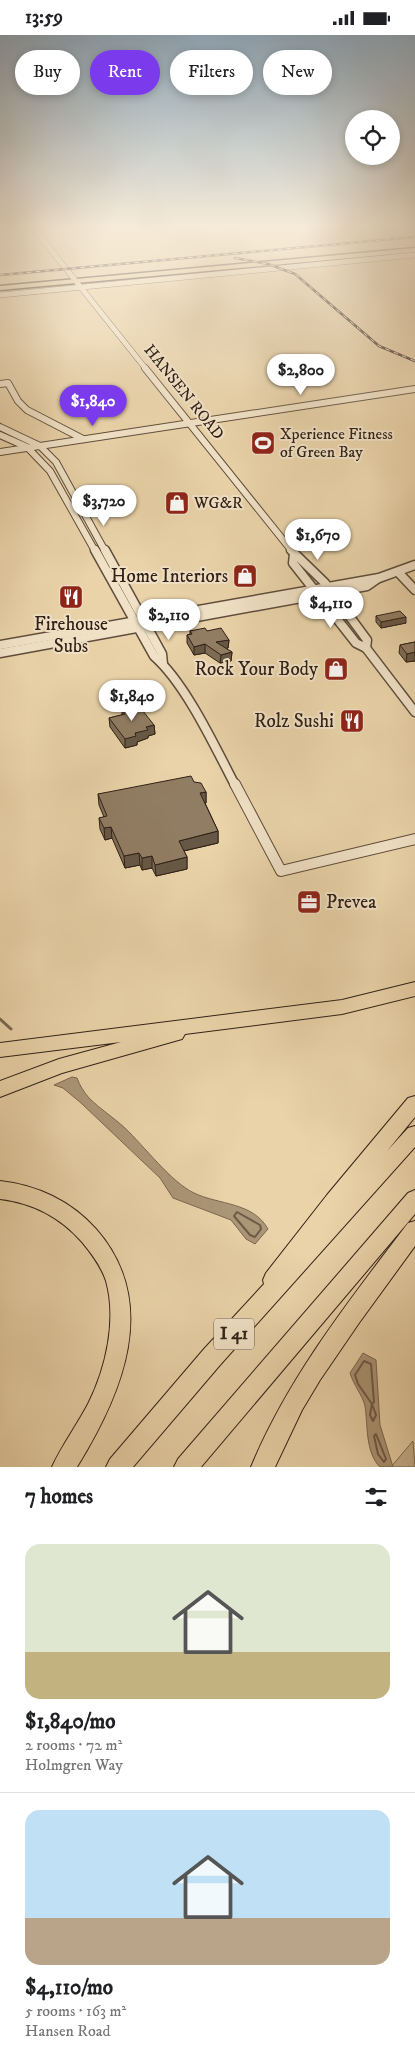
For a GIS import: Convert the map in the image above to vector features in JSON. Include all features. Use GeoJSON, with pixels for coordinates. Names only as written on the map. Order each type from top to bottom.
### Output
{"type":"FeatureCollection","features":[{"type":"Feature","properties":{"kind":"highway"},"geometry":{"type":"LineString","coordinates":[[0,1049],[342,1007],[415,989]]}},
{"type":"Feature","properties":{"kind":"highway"},"geometry":{"type":"LineString","coordinates":[[0,1089],[59,1066],[109,1051],[159,1040],[205,1024]]}},
{"type":"Feature","properties":{"kind":"highway"},"geometry":{"type":"LineString","coordinates":[[212,1357],[334,1201],[415,1104]]}},
{"type":"Feature","properties":{"kind":"highway","name":"I 41"},"geometry":{"type":"LineString","coordinates":[[118,1467],[212,1357],[415,1134]]}},
{"type":"Feature","properties":{"kind":"highway"},"geometry":{"type":"LineString","coordinates":[[0,1190],[24,1194],[52,1205],[70,1216],[96,1243],[116,1279],[120,1296],[121,1327],[115,1363],[102,1399],[64,1467]]}},
{"type":"Feature","properties":{"kind":"highway","name":"I 41"},"geometry":{"type":"LineString","coordinates":[[186,1467],[415,1199]]}},
{"type":"Feature","properties":{"kind":"highway"},"geometry":{"type":"LineString","coordinates":[[263,1467],[294,1400],[329,1343],[415,1230]]}},
{"type":"Feature","properties":{"kind":"street"},"geometry":{"type":"LineString","coordinates":[[0,295],[19,292]]}},
{"type":"Feature","properties":{"kind":"street","name":"HANSEN ROAD"},"geometry":{"type":"LineString","coordinates":[[85,292],[294,554],[304,561],[329,590],[368,640],[366,648]]}},
{"type":"Feature","properties":{"kind":"street"},"geometry":{"type":"LineString","coordinates":[[0,384],[8,383],[18,401],[27,409],[84,439]]}},
{"type":"Feature","properties":{"kind":"street"},"geometry":{"type":"LineString","coordinates":[[0,452],[415,389]]}},
{"type":"Feature","properties":{"kind":"street"},"geometry":{"type":"LineString","coordinates":[[0,427],[40,446],[56,462],[163,654],[163,664]]}},
{"type":"Feature","properties":{"kind":"street"},"geometry":{"type":"LineString","coordinates":[[0,435],[27,447],[50,471],[154,656],[163,664],[201,721],[281,871],[415,839]]}},
{"type":"Feature","properties":{"kind":"street","name":"HANSEN ROAD"},"geometry":{"type":"LineString","coordinates":[[294,554],[293,563],[356,643],[366,648],[411,700],[415,712]]}},
{"type":"Feature","properties":{"kind":"street"},"geometry":{"type":"LineString","coordinates":[[0,645],[145,623],[316,592],[367,586],[379,578],[415,565]]}},
{"type":"Feature","properties":{"kind":"street"},"geometry":{"type":"LineString","coordinates":[[398,572],[415,590]]}},
{"type":"Feature","properties":{"kind":"street"},"geometry":{"type":"LineString","coordinates":[[0,653],[135,624]]}},
{"type":"Feature","properties":{"kind":"shaded area"},"geometry":{"type":"Polygon","coordinates":[[[413,1441],[415,1467],[391,1467],[413,1441]]]}},
{"type":"Feature","properties":{"kind":"water"},"geometry":{"type":"Polygon","coordinates":[[[72,1077],[77,1078],[89,1098],[125,1128],[185,1188],[204,1197],[245,1209],[262,1220],[268,1229],[255,1244],[246,1239],[231,1220],[173,1198],[160,1178],[81,1103],[63,1088],[54,1085],[72,1077]]]}},
{"type":"Feature","properties":{"kind":"water"},"geometry":{"type":"Polygon","coordinates":[[[363,1353],[376,1360],[380,1425],[393,1467],[380,1467],[375,1461],[369,1446],[365,1406],[350,1373],[363,1353]]]}},
{"type":"Feature","properties":{"kind":"building"},"geometry":{"type":"Polygon","coordinates":[[[400,611],[406,617],[381,622],[376,616],[400,611]]]}},
{"type":"Feature","properties":{"kind":"building"},"geometry":{"type":"Polygon","coordinates":[[[205,628],[207,631],[221,628],[229,640],[216,642],[232,652],[221,655],[205,644],[194,647],[187,635],[192,634],[190,631],[205,628]]]}},
{"type":"Feature","properties":{"kind":"building"},"geometry":{"type":"Polygon","coordinates":[[[415,642],[415,652],[407,654],[400,645],[415,642]]]}},
{"type":"Feature","properties":{"kind":"building"},"geometry":{"type":"Polygon","coordinates":[[[139,706],[154,725],[146,727],[148,730],[135,733],[136,736],[125,739],[109,718],[125,714],[122,710],[139,706]]]}},
{"type":"Feature","properties":{"kind":"building"},"geometry":{"type":"Polygon","coordinates":[[[191,776],[194,782],[201,783],[206,792],[200,793],[218,831],[179,841],[187,857],[155,865],[152,856],[142,858],[139,853],[124,856],[111,827],[104,828],[99,818],[107,816],[98,794],[191,776]]]}},
{"type":"Feature","properties":{"kind":"waterway"},"geometry":{"type":"LineString","coordinates":[[0,1019],[11,1029]]}},
{"type":"Feature","properties":{"kind":"railway"},"geometry":{"type":"LineString","coordinates":[[316,292],[379,346],[415,361]]}},
{"type":"Feature","properties":{"kind":"place","name":"Xperience Fitness of Green Bay"},"geometry":{"type":"Point","coordinates":[263,443]}},
{"type":"Feature","properties":{"kind":"place","name":"WG&R"},"geometry":{"type":"Point","coordinates":[177,503]}},
{"type":"Feature","properties":{"kind":"place","name":"Home Interiors"},"geometry":{"type":"Point","coordinates":[245,576]}},
{"type":"Feature","properties":{"kind":"place","name":"Firehouse Subs"},"geometry":{"type":"Point","coordinates":[71,597]}},
{"type":"Feature","properties":{"kind":"place","name":"Rock Your Body"},"geometry":{"type":"Point","coordinates":[336,669]}},
{"type":"Feature","properties":{"kind":"place","name":"Rolz Sushi"},"geometry":{"type":"Point","coordinates":[352,721]}},
{"type":"Feature","properties":{"kind":"place","name":"Prevea"},"geometry":{"type":"Point","coordinates":[309,902]}}]}
